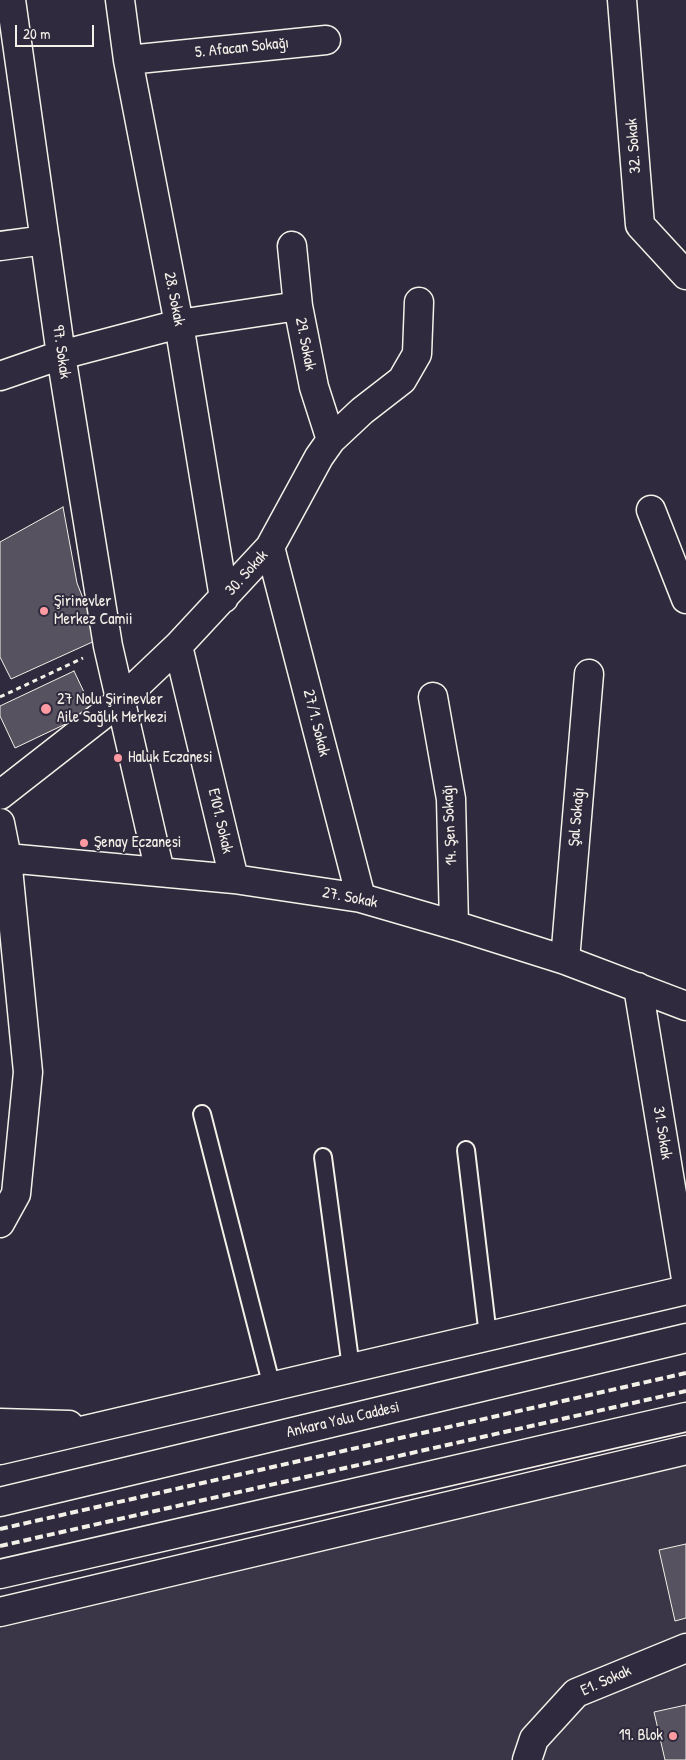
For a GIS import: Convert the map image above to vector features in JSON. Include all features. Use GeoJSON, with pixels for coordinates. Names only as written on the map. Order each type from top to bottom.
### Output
{"type":"FeatureCollection","features":[{"type":"Feature","properties":{"kind":"main road","name":"97. Sokak"},"geometry":{"type":"LineString","coordinates":[[11,0],[61,355],[108,646],[160,872]]}},
{"type":"Feature","properties":{"kind":"main road","name":"28. Sokak"},"geometry":{"type":"LineString","coordinates":[[120,0],[128,60],[179,324],[224,598]]}},
{"type":"Feature","properties":{"kind":"main road","name":"32. Sokak"},"geometry":{"type":"LineString","coordinates":[[622,0],[640,225],[686,275]]}},
{"type":"Feature","properties":{"kind":"main road","name":"5. Afacan Sokağı"},"geometry":{"type":"LineString","coordinates":[[128,60],[326,40]]}},
{"type":"Feature","properties":{"kind":"main road"},"geometry":{"type":"LineString","coordinates":[[0,246],[45,240]]}},
{"type":"Feature","properties":{"kind":"main road","name":"29. Sokak"},"geometry":{"type":"LineString","coordinates":[[292,246],[298,306],[314,387],[330,440]]}},
{"type":"Feature","properties":{"kind":"main road","name":"30. Sokak"},"geometry":{"type":"LineString","coordinates":[[0,795],[120,702],[178,646],[270,547],[330,440],[362,411],[402,380],[417,354],[418,302]]}},
{"type":"Feature","properties":{"kind":"main road"},"geometry":{"type":"LineString","coordinates":[[0,376],[61,355],[179,324],[298,306]]}},
{"type":"Feature","properties":{"kind":"main road"},"geometry":{"type":"LineString","coordinates":[[651,510],[686,599]]}},
{"type":"Feature","properties":{"kind":"main road","name":"27/1. Sokak"},"geometry":{"type":"LineString","coordinates":[[270,547],[361,898]]}},
{"type":"Feature","properties":{"kind":"main road","name":"E101. Sokak"},"geometry":{"type":"LineString","coordinates":[[178,646],[234,879]]}},
{"type":"Feature","properties":{"kind":"main road","name":"Şal Sokağı"},"geometry":{"type":"LineString","coordinates":[[565,960],[589,674]]}},
{"type":"Feature","properties":{"kind":"main road","name":"14. Şen Sokağı"},"geometry":{"type":"LineString","coordinates":[[433,697],[452,798],[454,925]]}},
{"type":"Feature","properties":{"kind":"main road"},"geometry":{"type":"LineString","coordinates":[[0,823],[28,1072],[16,1194],[0,1223]]}},
{"type":"Feature","properties":{"kind":"main road","name":"27. Sokak"},"geometry":{"type":"LineString","coordinates":[[3,858],[234,879],[361,898],[565,960],[686,1006]]}},
{"type":"Feature","properties":{"kind":"main road","name":"31. Sokak"},"geometry":{"type":"LineString","coordinates":[[638,987],[686,1279]]}},
{"type":"Feature","properties":{"kind":"main road"},"geometry":{"type":"LineString","coordinates":[[0,1450],[686,1290]]}},
{"type":"Feature","properties":{"kind":"main road","name":"Ankara Yolu Caddesi"},"geometry":{"type":"LineString","coordinates":[[0,1502],[686,1338]]}},
{"type":"Feature","properties":{"kind":"main road"},"geometry":{"type":"LineString","coordinates":[[0,1574],[686,1417]]}},
{"type":"Feature","properties":{"kind":"main road"},"geometry":{"type":"LineString","coordinates":[[0,1423],[105,1426]]}},
{"type":"Feature","properties":{"kind":"main road"},"geometry":{"type":"LineString","coordinates":[[0,1612],[686,1450]]}},
{"type":"Feature","properties":{"kind":"main road"},"geometry":{"type":"LineString","coordinates":[[0,1628],[30,1605]]}},
{"type":"Feature","properties":{"kind":"main road","name":"E1. Sokak"},"geometry":{"type":"LineString","coordinates":[[527,1760],[534,1738],[576,1692],[686,1648]]}},
{"type":"Feature","properties":{"kind":"lane"},"geometry":{"type":"LineString","coordinates":[[202,1114],[272,1387]]}},
{"type":"Feature","properties":{"kind":"lane"},"geometry":{"type":"LineString","coordinates":[[466,1150],[488,1336]]}},
{"type":"Feature","properties":{"kind":"lane"},"geometry":{"type":"LineString","coordinates":[[324,1157],[351,1368]]}},
{"type":"Feature","properties":{"kind":"path"},"geometry":{"type":"LineString","coordinates":[[0,697],[108,646]]}},
{"type":"Feature","properties":{"kind":"shaded area"},"geometry":{"type":"Polygon","coordinates":[[[686,1463],[686,1760],[0,1760],[0,1624],[686,1463]]]}},
{"type":"Feature","properties":{"kind":"building","name":"Şirinevler Merkez Camii"},"geometry":{"type":"Polygon","coordinates":[[[63,507],[77,583],[99,639],[11,679],[0,657],[0,542],[63,507]]]}},
{"type":"Feature","properties":{"kind":"building","name":"27 Nolu Şirinevler Aile Sağlık Merkezi"},"geometry":{"type":"Polygon","coordinates":[[[74,671],[93,711],[15,748],[0,716],[0,706],[74,671]]]}},
{"type":"Feature","properties":{"kind":"building"},"geometry":{"type":"Polygon","coordinates":[[[686,1544],[686,1618],[675,1621],[659,1550],[686,1544]]]}},
{"type":"Feature","properties":{"kind":"building","name":"19. Blok"},"geometry":{"type":"Polygon","coordinates":[[[686,1705],[686,1760],[665,1760],[654,1712],[686,1705]]]}},
{"type":"Feature","properties":{"kind":"railway"},"geometry":{"type":"LineString","coordinates":[[0,1529],[686,1373]]}},
{"type":"Feature","properties":{"kind":"railway"},"geometry":{"type":"LineString","coordinates":[[0,1546],[686,1391]]}},
{"type":"Feature","properties":{"kind":"place","name":"Şirinevler Merkez Camii"},"geometry":{"type":"Point","coordinates":[44,611]}},
{"type":"Feature","properties":{"kind":"place","name":"27 Nolu Şirinevler Aile Sağlık Merkezi"},"geometry":{"type":"Point","coordinates":[46,709]}},
{"type":"Feature","properties":{"kind":"place","name":"Haluk Eczanesi"},"geometry":{"type":"Point","coordinates":[118,758]}},
{"type":"Feature","properties":{"kind":"place","name":"Şenay Eczanesi"},"geometry":{"type":"Point","coordinates":[84,843]}},
{"type":"Feature","properties":{"kind":"place","name":"19. Blok"},"geometry":{"type":"Point","coordinates":[673,1736]}}]}
